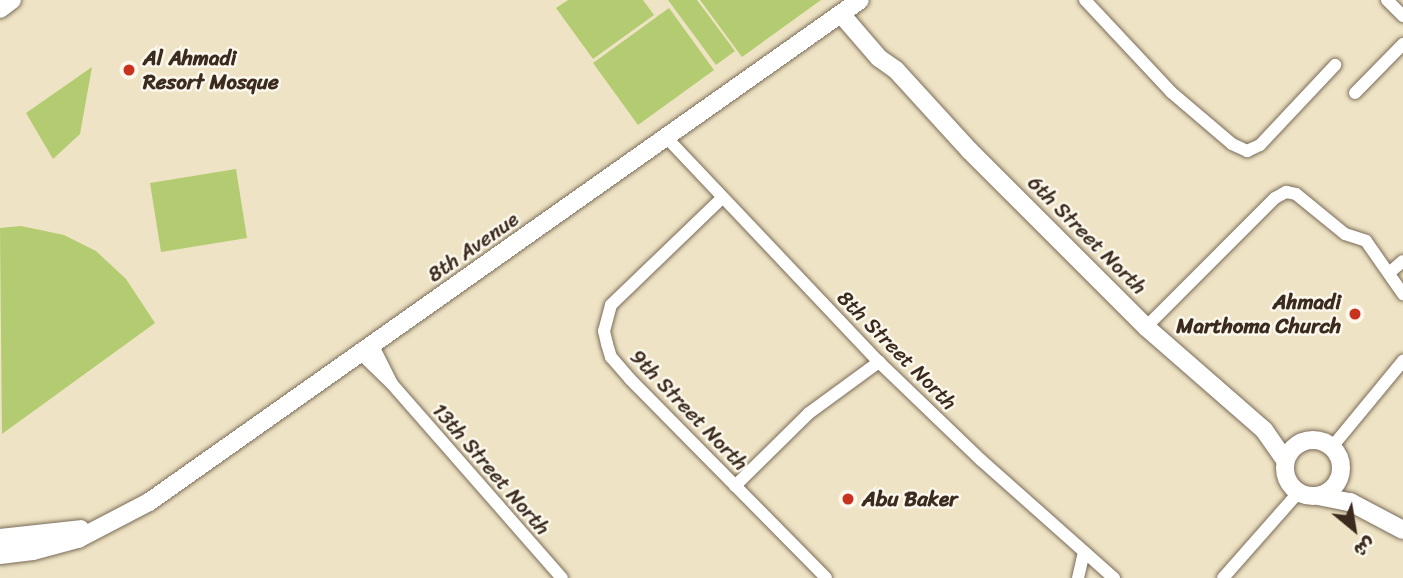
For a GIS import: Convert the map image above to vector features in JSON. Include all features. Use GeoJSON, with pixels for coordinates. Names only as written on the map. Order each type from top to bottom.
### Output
{"type":"FeatureCollection","features":[{"type":"Feature","properties":{"kind":"main road"},"geometry":{"type":"LineString","coordinates":[[0,9],[12,0]]}},
{"type":"Feature","properties":{"kind":"main road","name":"6th Street North"},"geometry":{"type":"LineString","coordinates":[[850,7],[889,56],[896,70],[970,151],[1146,327],[1256,422],[1272,438],[1285,460]]}},
{"type":"Feature","properties":{"kind":"main road","name":"8th Avenue"},"geometry":{"type":"LineString","coordinates":[[0,555],[33,551],[78,539],[149,502],[850,7]]}},
{"type":"Feature","properties":{"kind":"main road","name":"6th Street North"},"geometry":{"type":"LineString","coordinates":[[1256,422],[1305,441]]}},
{"type":"Feature","properties":{"kind":"main road"},"geometry":{"type":"LineString","coordinates":[[1318,496],[1336,486],[1340,476],[1339,456],[1324,442],[1305,441],[1296,446],[1285,460],[1286,479],[1298,493],[1318,496],[1341,499],[1403,530]]}},
{"type":"Feature","properties":{"kind":"main road"},"geometry":{"type":"LineString","coordinates":[[1340,476],[1355,497],[1374,515]]}},
{"type":"Feature","properties":{"kind":"main road","name":"8th Avenue"},"geometry":{"type":"LineString","coordinates":[[0,538],[109,525]]}},
{"type":"Feature","properties":{"kind":"street"},"geometry":{"type":"LineString","coordinates":[[1085,0],[1171,92],[1232,144],[1247,151],[1260,145],[1335,65]]}},
{"type":"Feature","properties":{"kind":"street"},"geometry":{"type":"LineString","coordinates":[[1387,0],[1403,16]]}},
{"type":"Feature","properties":{"kind":"street"},"geometry":{"type":"LineString","coordinates":[[1355,93],[1403,44]]}},
{"type":"Feature","properties":{"kind":"street","name":"8th Street North"},"geometry":{"type":"LineString","coordinates":[[665,136],[721,199],[879,362],[981,460],[1114,578]]}},
{"type":"Feature","properties":{"kind":"street"},"geometry":{"type":"LineString","coordinates":[[1146,327],[1282,193],[1296,194],[1341,231],[1366,241],[1403,294]]}},
{"type":"Feature","properties":{"kind":"street","name":"9th Street North"},"geometry":{"type":"LineString","coordinates":[[721,199],[625,288],[611,305],[604,331],[611,357],[826,578]]}},
{"type":"Feature","properties":{"kind":"street"},"geometry":{"type":"LineString","coordinates":[[1389,273],[1403,261]]}},
{"type":"Feature","properties":{"kind":"street","name":"13th Street North"},"geometry":{"type":"LineString","coordinates":[[367,350],[393,384],[562,578]]}},
{"type":"Feature","properties":{"kind":"street"},"geometry":{"type":"LineString","coordinates":[[1332,447],[1403,361]]}},
{"type":"Feature","properties":{"kind":"street"},"geometry":{"type":"LineString","coordinates":[[735,486],[809,412],[879,362]]}},
{"type":"Feature","properties":{"kind":"street"},"geometry":{"type":"LineString","coordinates":[[1223,578],[1298,493]]}},
{"type":"Feature","properties":{"kind":"street"},"geometry":{"type":"LineString","coordinates":[[1078,578],[1084,552]]}},
{"type":"Feature","properties":{"kind":"green space"},"geometry":{"type":"Polygon","coordinates":[[[568,0],[643,0],[654,15],[593,59],[556,8],[568,0]]]}},
{"type":"Feature","properties":{"kind":"green space"},"geometry":{"type":"Polygon","coordinates":[[[668,0],[697,0],[735,51],[716,65],[668,0]]]}},
{"type":"Feature","properties":{"kind":"green space"},"geometry":{"type":"Polygon","coordinates":[[[700,0],[821,0],[742,57],[700,0]]]}},
{"type":"Feature","properties":{"kind":"green space"},"geometry":{"type":"Polygon","coordinates":[[[669,8],[714,70],[638,125],[593,63],[669,8]]]}},
{"type":"Feature","properties":{"kind":"green space"},"geometry":{"type":"Polygon","coordinates":[[[92,67],[80,134],[53,159],[26,113],[92,67]]]}},
{"type":"Feature","properties":{"kind":"green space"},"geometry":{"type":"Polygon","coordinates":[[[236,169],[247,238],[161,252],[150,183],[236,169]]]}},
{"type":"Feature","properties":{"kind":"green space"},"geometry":{"type":"Polygon","coordinates":[[[21,226],[64,235],[96,251],[126,279],[155,323],[2,434],[0,228],[21,226]]]}},
{"type":"Feature","properties":{"kind":"place","name":"Al Ahmadi Resort Mosque"},"geometry":{"type":"Point","coordinates":[129,70]}},
{"type":"Feature","properties":{"kind":"place","name":"Ahmadi Marthoma Church"},"geometry":{"type":"Point","coordinates":[1355,314]}},
{"type":"Feature","properties":{"kind":"place","name":"Abu Baker"},"geometry":{"type":"Point","coordinates":[848,499]}}]}
